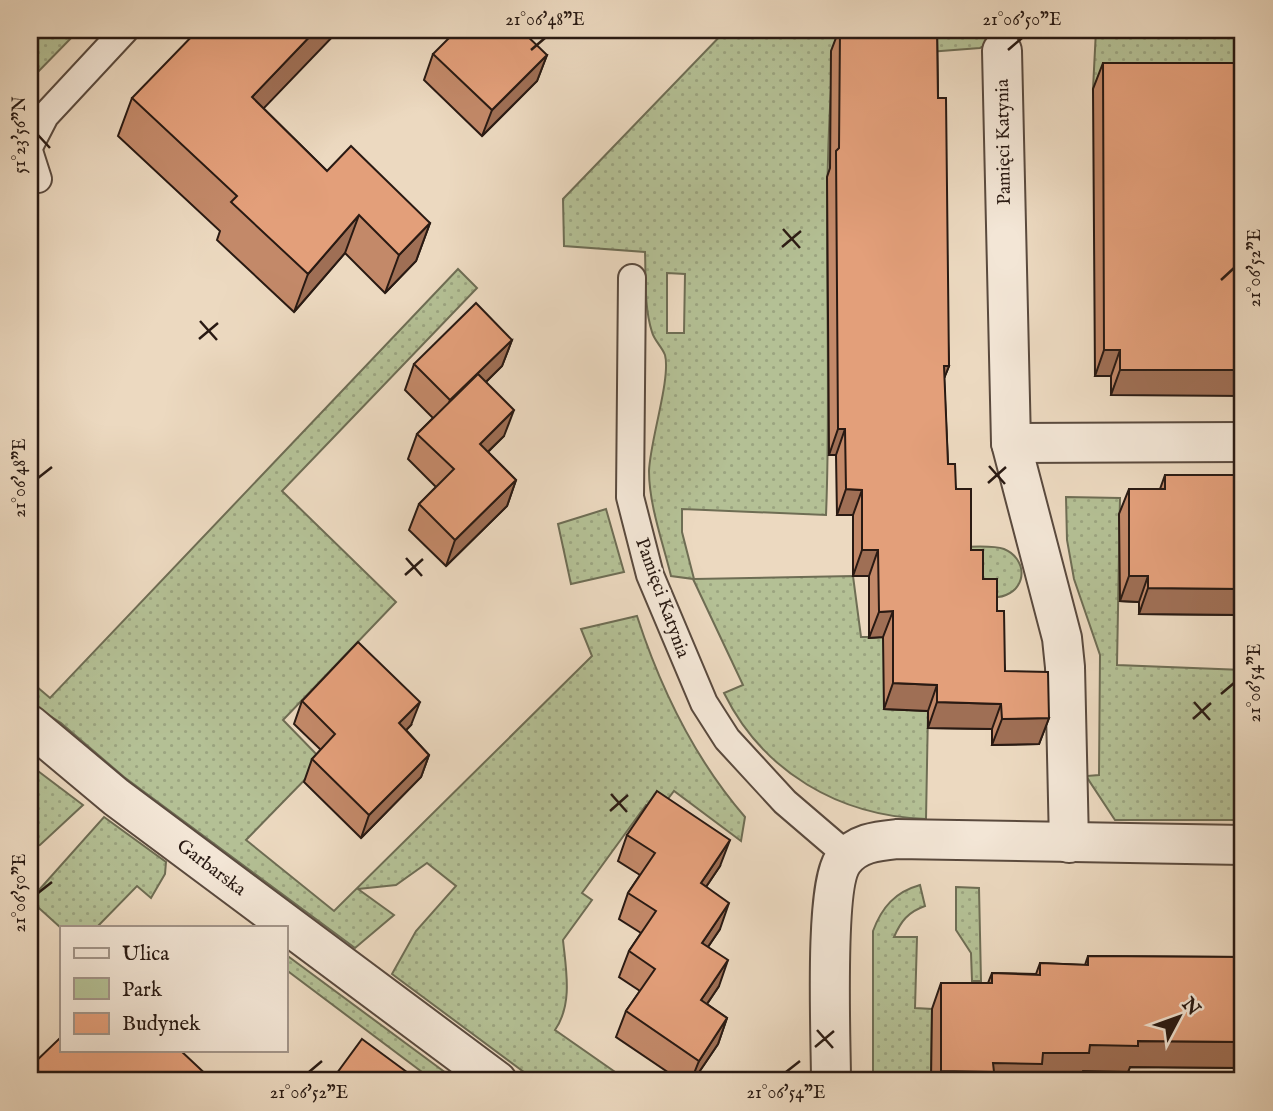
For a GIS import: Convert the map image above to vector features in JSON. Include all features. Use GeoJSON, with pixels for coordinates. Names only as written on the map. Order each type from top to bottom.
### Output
{"type":"FeatureCollection","features":[{"type":"Feature","properties":{"kind":"street","name":"Pamięci Katynia"},"geometry":{"type":"LineString","coordinates":[[1002,51],[1011,443],[1062,638],[1069,842]]}},
{"type":"Feature","properties":{"kind":"street"},"geometry":{"type":"LineString","coordinates":[[1011,443],[1243,442]]}},
{"type":"Feature","properties":{"kind":"street","name":"Garbarska"},"geometry":{"type":"LineString","coordinates":[[30,725],[117,797],[497,1081]]}},
{"type":"Feature","properties":{"kind":"street"},"geometry":{"type":"LineString","coordinates":[[831,1081],[832,899],[836,875],[848,856],[872,842],[897,839],[1243,845]]}},
{"type":"Feature","properties":{"kind":"lane"},"geometry":{"type":"LineString","coordinates":[[30,145],[45,116],[125,30]]}},
{"type":"Feature","properties":{"kind":"lane"},"geometry":{"type":"LineString","coordinates":[[30,153],[38,179]]}},
{"type":"Feature","properties":{"kind":"lane","name":"Pamięci Katynia"},"geometry":{"type":"LineString","coordinates":[[632,278],[630,497],[650,575],[704,703],[727,739],[785,802],[848,856]]}},
{"type":"Feature","properties":{"kind":"green space"},"geometry":{"type":"Polygon","coordinates":[[[30,30],[79,30],[30,80],[30,30]]]}},
{"type":"Feature","properties":{"kind":"green space"},"geometry":{"type":"Polygon","coordinates":[[[726,30],[994,30],[986,45],[980,48],[928,52],[831,90],[827,196],[826,515],[682,509],[682,532],[694,579],[853,576],[861,637],[883,637],[928,711],[926,819],[863,809],[834,799],[807,785],[782,767],[760,746],[740,721],[724,693],[743,685],[693,579],[671,576],[654,510],[649,471],[666,365],[665,355],[649,322],[645,252],[564,246],[563,199],[726,30]],[[667,273],[667,333],[684,333],[685,274],[667,273]]]}},
{"type":"Feature","properties":{"kind":"green space"},"geometry":{"type":"Polygon","coordinates":[[[1096,30],[1243,30],[1243,90],[1093,89],[1096,30]]]}},
{"type":"Feature","properties":{"kind":"green space"},"geometry":{"type":"Polygon","coordinates":[[[458,269],[477,288],[282,491],[396,602],[283,720],[323,761],[246,840],[334,911],[592,656],[581,629],[637,616],[668,697],[681,722],[710,771],[745,817],[741,841],[674,791],[658,812],[646,805],[582,893],[592,900],[563,940],[567,975],[566,998],[561,1020],[555,1030],[628,1081],[536,1081],[392,974],[416,931],[456,886],[427,863],[396,885],[358,889],[394,915],[355,948],[124,777],[61,723],[30,703],[30,681],[50,698],[458,269]]]}},
{"type":"Feature","properties":{"kind":"green space"},"geometry":{"type":"Polygon","coordinates":[[[1066,497],[1120,498],[1117,665],[1243,670],[1243,820],[1115,820],[1086,776],[1099,775],[1100,655],[1074,579],[1067,540],[1066,497]]]}},
{"type":"Feature","properties":{"kind":"green space"},"geometry":{"type":"Polygon","coordinates":[[[606,509],[624,572],[571,584],[558,524],[606,509]]]}},
{"type":"Feature","properties":{"kind":"green space"},"geometry":{"type":"Polygon","coordinates":[[[985,546],[1004,549],[1017,559],[1022,572],[1021,579],[1013,591],[1002,596],[974,598],[949,547],[985,546]]]}},
{"type":"Feature","properties":{"kind":"green space"},"geometry":{"type":"Polygon","coordinates":[[[30,765],[83,805],[40,845],[30,849],[30,765]]]}},
{"type":"Feature","properties":{"kind":"green space"},"geometry":{"type":"Polygon","coordinates":[[[104,817],[166,862],[165,874],[151,898],[137,886],[98,926],[60,927],[30,900],[104,817]]]}},
{"type":"Feature","properties":{"kind":"green space"},"geometry":{"type":"Polygon","coordinates":[[[920,885],[925,906],[906,918],[894,937],[917,937],[915,1008],[932,1009],[931,1081],[873,1081],[873,931],[890,902],[903,892],[920,885]]]}},
{"type":"Feature","properties":{"kind":"green space"},"geometry":{"type":"Polygon","coordinates":[[[956,887],[979,888],[981,981],[972,981],[971,953],[956,930],[956,887]]]}},
{"type":"Feature","properties":{"kind":"green space"},"geometry":{"type":"Polygon","coordinates":[[[287,955],[446,1073],[442,1081],[434,1081],[287,971],[287,955]]]}},
{"type":"Feature","properties":{"kind":"building"},"geometry":{"type":"Polygon","coordinates":[[[198,30],[316,30],[252,97],[327,171],[351,146],[430,223],[399,255],[359,215],[308,274],[231,202],[237,196],[132,98],[198,30]]]}},
{"type":"Feature","properties":{"kind":"building"},"geometry":{"type":"Polygon","coordinates":[[[457,30],[521,30],[547,55],[492,110],[433,54],[457,30]]]}},
{"type":"Feature","properties":{"kind":"building"},"geometry":{"type":"Polygon","coordinates":[[[840,30],[937,30],[938,98],[946,98],[949,366],[944,366],[948,464],[955,464],[956,489],[971,489],[971,550],[983,550],[983,579],[997,579],[997,611],[1004,611],[1005,671],[1048,672],[1049,718],[1002,719],[1001,704],[937,702],[937,685],[893,683],[893,611],[879,612],[878,550],[862,550],[862,490],[846,489],[845,429],[838,429],[836,151],[839,148],[840,30]]]}},
{"type":"Feature","properties":{"kind":"building"},"geometry":{"type":"Polygon","coordinates":[[[1103,63],[1242,63],[1243,370],[1120,370],[1120,350],[1104,350],[1103,63]]]}},
{"type":"Feature","properties":{"kind":"building"},"geometry":{"type":"Polygon","coordinates":[[[476,303],[512,340],[450,400],[414,364],[476,303]]]}},
{"type":"Feature","properties":{"kind":"building"},"geometry":{"type":"Polygon","coordinates":[[[478,374],[514,410],[480,444],[516,480],[455,540],[419,504],[454,469],[417,434],[478,374]]]}},
{"type":"Feature","properties":{"kind":"building"},"geometry":{"type":"Polygon","coordinates":[[[1165,475],[1243,475],[1243,589],[1148,588],[1148,576],[1129,576],[1129,489],[1165,489],[1165,475]]]}},
{"type":"Feature","properties":{"kind":"building"},"geometry":{"type":"Polygon","coordinates":[[[358,642],[420,702],[399,723],[429,755],[369,815],[312,759],[335,734],[302,701],[358,642]]]}},
{"type":"Feature","properties":{"kind":"building"},"geometry":{"type":"Polygon","coordinates":[[[657,791],[730,840],[701,883],[729,903],[702,943],[728,960],[701,1000],[727,1018],[699,1061],[626,1011],[655,969],[629,951],[656,911],[628,893],[655,853],[627,835],[657,791]]]}},
{"type":"Feature","properties":{"kind":"building"},"geometry":{"type":"Polygon","coordinates":[[[1088,956],[1243,957],[1243,1042],[1138,1041],[1138,1046],[1090,1045],[1089,1053],[1043,1053],[1042,1064],[993,1063],[994,1072],[941,1071],[941,983],[992,983],[992,973],[1040,975],[1040,963],[1088,965],[1088,956]]]}},
{"type":"Feature","properties":{"kind":"building"},"geometry":{"type":"Polygon","coordinates":[[[60,1038],[60,1052],[182,1052],[213,1081],[30,1081],[30,1067],[60,1038]]]}},
{"type":"Feature","properties":{"kind":"building"},"geometry":{"type":"Polygon","coordinates":[[[362,1039],[419,1081],[348,1081],[337,1073],[362,1039]]]}}]}
